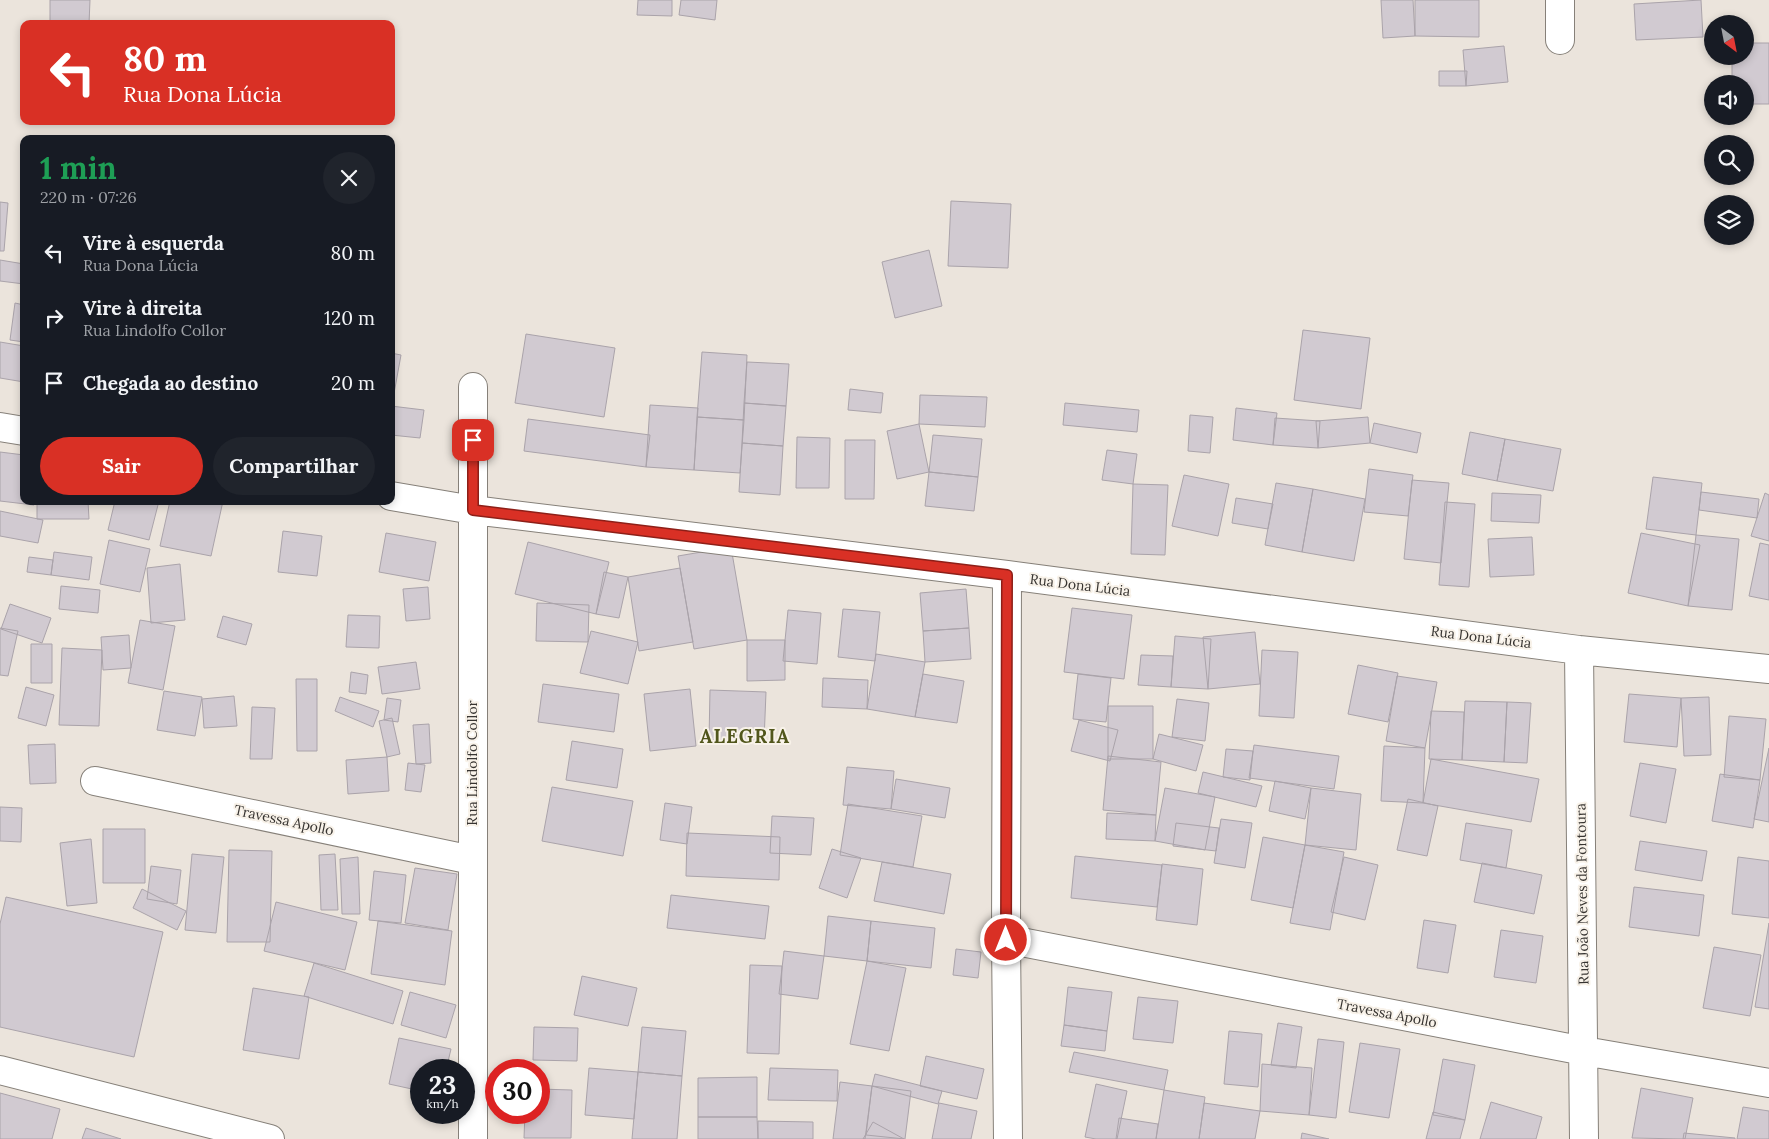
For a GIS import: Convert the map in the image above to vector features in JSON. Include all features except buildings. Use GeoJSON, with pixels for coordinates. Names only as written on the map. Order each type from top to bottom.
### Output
{"type":"FeatureCollection","features":[{"type":"Feature","properties":{"kind":"street"},"geometry":{"type":"LineString","coordinates":[[1560,0],[1560,40]]}},
{"type":"Feature","properties":{"kind":"street","name":"Rua Lindolfo Collor"},"geometry":{"type":"LineString","coordinates":[[473,387],[473,1139]]}},
{"type":"Feature","properties":{"kind":"street"},"geometry":{"type":"LineString","coordinates":[[0,427],[20,430]]}},
{"type":"Feature","properties":{"kind":"street","name":"Rua Dona Lúcia"},"geometry":{"type":"LineString","coordinates":[[395,497],[473,510],[1007,575],[1579,650],[1769,669]]}},
{"type":"Feature","properties":{"kind":"street"},"geometry":{"type":"LineString","coordinates":[[1007,575],[1006,940],[1008,1139]]}},
{"type":"Feature","properties":{"kind":"street","name":"Rua João Neves da Fontoura"},"geometry":{"type":"LineString","coordinates":[[1579,650],[1584,1139]]}},
{"type":"Feature","properties":{"kind":"street","name":"Travessa Apollo"},"geometry":{"type":"LineString","coordinates":[[95,781],[472,860]]}},
{"type":"Feature","properties":{"kind":"street","name":"Travessa Apollo"},"geometry":{"type":"LineString","coordinates":[[1006,940],[1584,1051],[1769,1083]]}},
{"type":"Feature","properties":{"kind":"street"},"geometry":{"type":"LineString","coordinates":[[0,1070],[270,1139]]}},
{"type":"Feature","properties":{"kind":"district","name":"ALEGRIA"},"geometry":{"type":"Point","coordinates":[745,736]}},
{"type":"Feature","properties":{"kind":"route"},"geometry":{"type":"LineString","coordinates":[[473,440],[473,510],[1007,575],[1006,940]]}}]}
